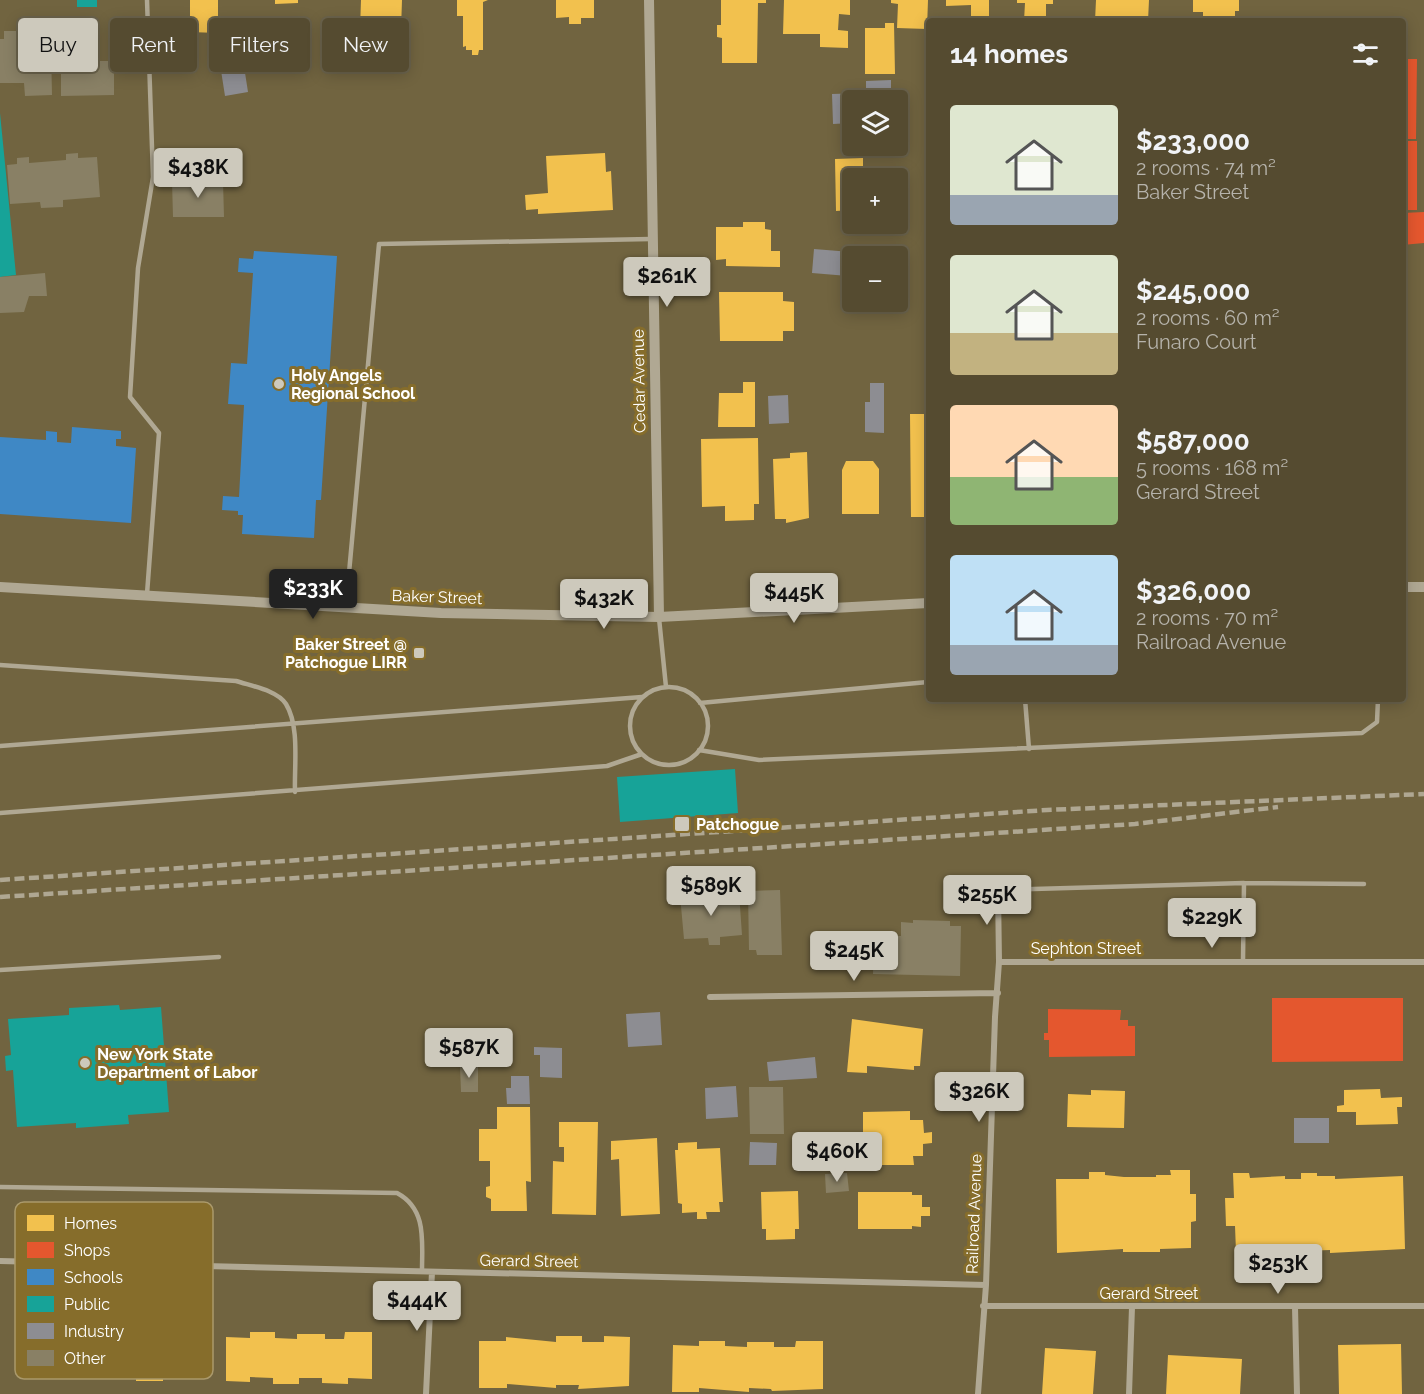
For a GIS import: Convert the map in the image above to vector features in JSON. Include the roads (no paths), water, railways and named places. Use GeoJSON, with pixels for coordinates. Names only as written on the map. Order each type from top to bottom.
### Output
{"type":"FeatureCollection","features":[{"type":"Feature","properties":{"kind":"street","name":"Cedar Avenue"},"geometry":{"type":"LineString","coordinates":[[649,0],[658,617]]}},
{"type":"Feature","properties":{"kind":"street","name":"Baker Street"},"geometry":{"type":"LineString","coordinates":[[0,587],[346,608],[658,617],[926,603]]}},
{"type":"Feature","properties":{"kind":"street"},"geometry":{"type":"LineString","coordinates":[[1406,587],[1424,587]]}},
{"type":"Feature","properties":{"kind":"street","name":"Railroad Avenue"},"geometry":{"type":"LineString","coordinates":[[978,1394],[986,1285],[995,1017],[999,993],[998,890]]}},
{"type":"Feature","properties":{"kind":"street","name":"Sephton Street"},"geometry":{"type":"LineString","coordinates":[[999,962],[1243,960],[1424,962]]}},
{"type":"Feature","properties":{"kind":"street"},"geometry":{"type":"LineString","coordinates":[[710,997],[999,993]]}},
{"type":"Feature","properties":{"kind":"street","name":"Gerard Street"},"geometry":{"type":"LineString","coordinates":[[0,1261],[15,1261]]}},
{"type":"Feature","properties":{"kind":"street","name":"Gerard Street"},"geometry":{"type":"LineString","coordinates":[[213,1266],[986,1285]]}},
{"type":"Feature","properties":{"kind":"street"},"geometry":{"type":"LineString","coordinates":[[426,1394],[432,1272]]}},
{"type":"Feature","properties":{"kind":"street","name":"Gerard Street"},"geometry":{"type":"LineString","coordinates":[[983,1306],[1424,1306]]}},
{"type":"Feature","properties":{"kind":"street"},"geometry":{"type":"LineString","coordinates":[[1295,1306],[1297,1394]]}},
{"type":"Feature","properties":{"kind":"street"},"geometry":{"type":"LineString","coordinates":[[1129,1394],[1132,1307]]}},
{"type":"Feature","properties":{"kind":"lane"},"geometry":{"type":"LineString","coordinates":[[147,0],[153,177],[138,267],[130,397],[159,433],[147,597]]}},
{"type":"Feature","properties":{"kind":"lane"},"geometry":{"type":"LineString","coordinates":[[346,608],[379,244],[651,239]]}},
{"type":"Feature","properties":{"kind":"lane"},"geometry":{"type":"LineString","coordinates":[[658,617],[666,687]]}},
{"type":"Feature","properties":{"kind":"lane"},"geometry":{"type":"LineString","coordinates":[[0,665],[236,681],[268,691],[285,703],[293,723],[295,792]]}},
{"type":"Feature","properties":{"kind":"lane"},"geometry":{"type":"LineString","coordinates":[[700,703],[926,682]]}},
{"type":"Feature","properties":{"kind":"lane"},"geometry":{"type":"LineString","coordinates":[[666,687],[679,688],[700,703],[708,727],[699,750],[690,759],[678,764],[665,765],[642,754],[630,732],[630,719],[634,707],[642,697],[653,690],[666,687]]}},
{"type":"Feature","properties":{"kind":"lane"},"geometry":{"type":"LineString","coordinates":[[0,746],[642,697]]}},
{"type":"Feature","properties":{"kind":"lane"},"geometry":{"type":"LineString","coordinates":[[1025,702],[1029,748]]}},
{"type":"Feature","properties":{"kind":"lane"},"geometry":{"type":"LineString","coordinates":[[699,750],[759,760],[1362,733],[1377,722],[1378,702]]}},
{"type":"Feature","properties":{"kind":"lane"},"geometry":{"type":"LineString","coordinates":[[0,813],[295,792],[607,766],[642,754]]}},
{"type":"Feature","properties":{"kind":"lane"},"geometry":{"type":"LineString","coordinates":[[998,890],[1244,884],[1364,884]]}},
{"type":"Feature","properties":{"kind":"lane"},"geometry":{"type":"LineString","coordinates":[[1243,960],[1244,884]]}},
{"type":"Feature","properties":{"kind":"lane"},"geometry":{"type":"LineString","coordinates":[[0,970],[219,957]]}},
{"type":"Feature","properties":{"kind":"lane"},"geometry":{"type":"LineString","coordinates":[[0,1187],[397,1193],[409,1199],[417,1211],[422,1226],[422,1271]]}},
{"type":"Feature","properties":{"kind":"railway"},"geometry":{"type":"LineString","coordinates":[[0,880],[1047,810],[1424,794]]}},
{"type":"Feature","properties":{"kind":"railway"},"geometry":{"type":"LineString","coordinates":[[0,897],[1135,824],[1278,807]]}},
{"type":"Feature","properties":{"kind":"place","name":"Holy Angels Regional School"},"geometry":{"type":"Point","coordinates":[279,384]}},
{"type":"Feature","properties":{"kind":"place","name":"Baker Street @ Patchogue LIRR"},"geometry":{"type":"Point","coordinates":[419,653]}},
{"type":"Feature","properties":{"kind":"place","name":"Patchogue"},"geometry":{"type":"Point","coordinates":[682,824]}},
{"type":"Feature","properties":{"kind":"place","name":"New York State Department of Labor"},"geometry":{"type":"Point","coordinates":[85,1063]}}]}
